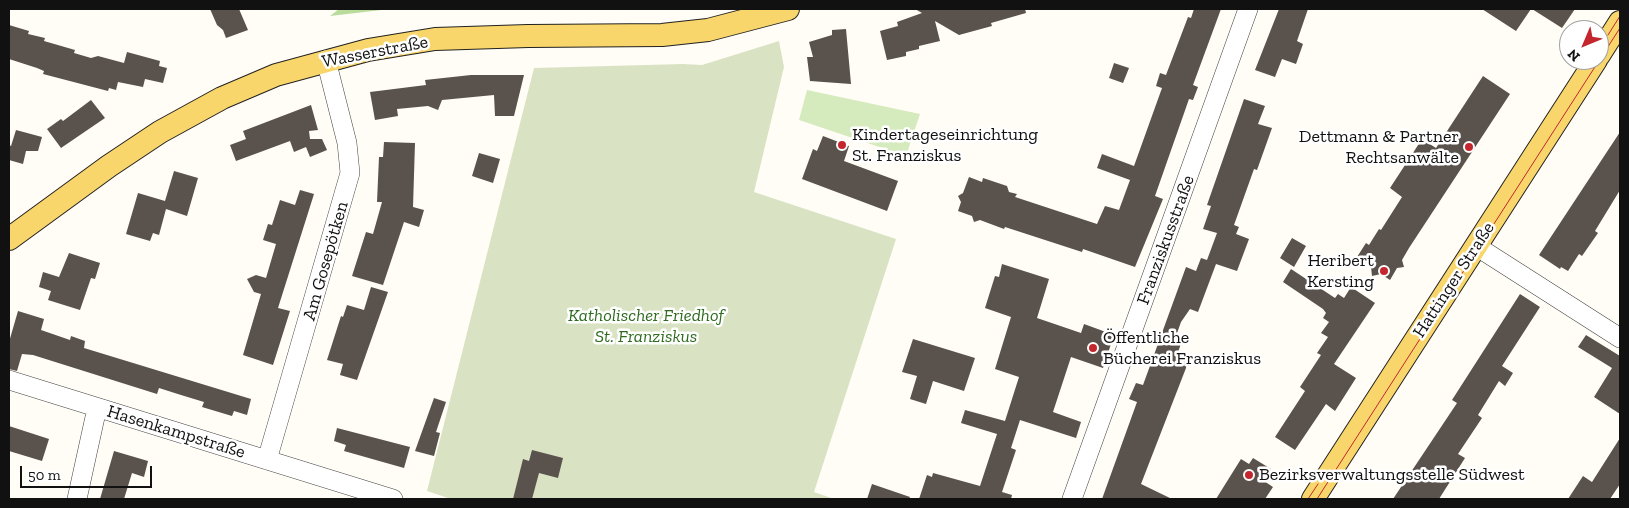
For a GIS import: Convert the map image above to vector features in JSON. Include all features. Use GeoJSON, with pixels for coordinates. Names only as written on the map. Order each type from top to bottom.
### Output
{"type":"FeatureCollection","features":[{"type":"Feature","properties":{"kind":"main road","name":"Wasserstraße"},"geometry":{"type":"LineString","coordinates":[[9,239],[109,166],[168,128],[237,91],[276,75],[326,60],[436,39],[662,35],[708,30],[788,9]]}},
{"type":"Feature","properties":{"kind":"main road"},"geometry":{"type":"LineString","coordinates":[[1609,39],[1620,22]]}},
{"type":"Feature","properties":{"kind":"main road","name":"Hattinger Straße"},"geometry":{"type":"LineString","coordinates":[[1313,499],[1590,70]]}},
{"type":"Feature","properties":{"kind":"street","name":"Franziskusstraße"},"geometry":{"type":"LineString","coordinates":[[1072,499],[1248,9]]}},
{"type":"Feature","properties":{"kind":"street","name":"Am Gosepötken"},"geometry":{"type":"LineString","coordinates":[[267,460],[350,173],[347,143],[326,60]]}},
{"type":"Feature","properties":{"kind":"street"},"geometry":{"type":"LineString","coordinates":[[1476,246],[1620,338]]}},
{"type":"Feature","properties":{"kind":"street","name":"Hasenkampstraße"},"geometry":{"type":"LineString","coordinates":[[9,380],[267,460],[340,492],[393,499]]}},
{"type":"Feature","properties":{"kind":"street"},"geometry":{"type":"LineString","coordinates":[[77,499],[97,408]]}},
{"type":"Feature","properties":{"kind":"green space"},"geometry":{"type":"Polygon","coordinates":[[[339,9],[390,9],[330,16],[339,9]]]}},
{"type":"Feature","properties":{"kind":"green space","name":"Katholischer Friedhof St. Franziskus"},"geometry":{"type":"Polygon","coordinates":[[[779,41],[784,67],[754,192],[896,239],[814,492],[834,499],[451,499],[427,491],[534,68],[702,65],[779,41]]]}},
{"type":"Feature","properties":{"kind":"green space"},"geometry":{"type":"Polygon","coordinates":[[[807,90],[920,114],[906,156],[799,120],[807,90]]]}},
{"type":"Feature","properties":{"kind":"building"},"geometry":{"type":"Polygon","coordinates":[[[210,9],[239,9],[248,30],[226,38],[223,30],[217,25],[210,9]]]}},
{"type":"Feature","properties":{"kind":"building"},"geometry":{"type":"Polygon","coordinates":[[[915,9],[1025,9],[1026,13],[991,23],[992,26],[959,35],[935,21],[940,41],[919,46],[919,49],[906,52],[906,56],[887,60],[880,31],[898,26],[897,22],[922,13],[915,9]]]}},
{"type":"Feature","properties":{"kind":"building"},"geometry":{"type":"Polygon","coordinates":[[[1194,9],[1221,9],[1193,85],[1198,87],[1193,100],[1189,99],[1155,196],[1163,199],[1135,267],[1083,249],[1082,252],[980,220],[974,222],[972,216],[958,211],[961,202],[958,196],[963,193],[969,177],[982,182],[983,178],[1007,186],[1009,192],[1017,194],[1015,197],[1097,224],[1105,206],[1119,210],[1130,180],[1097,168],[1102,154],[1134,166],[1162,88],[1156,86],[1160,73],[1166,75],[1188,17],[1191,18],[1194,9]]]}},
{"type":"Feature","properties":{"kind":"building"},"geometry":{"type":"Polygon","coordinates":[[[1279,9],[1308,9],[1297,41],[1303,44],[1296,64],[1282,59],[1275,77],[1255,70],[1279,9]]]}},
{"type":"Feature","properties":{"kind":"building"},"geometry":{"type":"Polygon","coordinates":[[[1482,9],[1531,9],[1516,31],[1482,9]]]}},
{"type":"Feature","properties":{"kind":"building"},"geometry":{"type":"Polygon","coordinates":[[[1532,9],[1575,9],[1567,20],[1559,20],[1559,26],[1532,9]]]}},
{"type":"Feature","properties":{"kind":"building"},"geometry":{"type":"Polygon","coordinates":[[[9,25],[29,31],[28,34],[45,38],[44,41],[75,50],[74,53],[91,58],[98,56],[124,63],[127,52],[160,61],[159,66],[167,68],[163,83],[145,79],[143,87],[118,82],[116,90],[109,88],[108,91],[43,74],[44,71],[9,59],[9,25]]]}},
{"type":"Feature","properties":{"kind":"building"},"geometry":{"type":"Polygon","coordinates":[[[846,29],[851,84],[810,81],[807,57],[813,57],[809,42],[832,35],[832,30],[846,29]]]}},
{"type":"Feature","properties":{"kind":"building"},"geometry":{"type":"Polygon","coordinates":[[[1114,63],[1129,68],[1123,83],[1109,78],[1114,63]]]}},
{"type":"Feature","properties":{"kind":"building"},"geometry":{"type":"Polygon","coordinates":[[[471,75],[524,75],[514,116],[495,116],[494,95],[442,100],[438,110],[428,106],[397,109],[398,116],[375,120],[370,92],[426,85],[425,80],[471,75]]]}},
{"type":"Feature","properties":{"kind":"building"},"geometry":{"type":"Polygon","coordinates":[[[1483,76],[1510,94],[1409,248],[1402,260],[1404,267],[1397,268],[1390,280],[1381,274],[1372,276],[1371,267],[1357,257],[1366,243],[1369,245],[1379,229],[1381,230],[1402,197],[1390,188],[1422,139],[1436,148],[1483,76]]]}},
{"type":"Feature","properties":{"kind":"building"},"geometry":{"type":"Polygon","coordinates":[[[1244,99],[1265,106],[1258,124],[1272,128],[1257,170],[1254,169],[1234,225],[1239,227],[1236,234],[1249,239],[1237,271],[1216,264],[1198,312],[1190,309],[1181,322],[1176,336],[1183,338],[1177,355],[1187,359],[1186,368],[1141,484],[1172,499],[1102,499],[1137,402],[1129,399],[1136,383],[1143,385],[1186,267],[1196,271],[1201,258],[1207,260],[1217,233],[1203,229],[1211,206],[1207,205],[1244,99]]]}},
{"type":"Feature","properties":{"kind":"building"},"geometry":{"type":"Polygon","coordinates":[[[91,100],[105,118],[61,148],[47,129],[61,119],[63,121],[91,100]]]}},
{"type":"Feature","properties":{"kind":"building"},"geometry":{"type":"Polygon","coordinates":[[[311,105],[318,130],[309,131],[310,139],[322,139],[327,150],[310,157],[306,147],[294,152],[290,141],[236,161],[230,145],[246,139],[243,131],[311,105]]]}},
{"type":"Feature","properties":{"kind":"building"},"geometry":{"type":"Polygon","coordinates":[[[16,130],[42,137],[38,151],[26,151],[23,164],[9,160],[9,145],[11,146],[16,130]]]}},
{"type":"Feature","properties":{"kind":"building"},"geometry":{"type":"Polygon","coordinates":[[[1620,132],[1620,190],[1595,231],[1598,233],[1582,256],[1579,254],[1568,271],[1561,267],[1560,269],[1539,255],[1620,132]]]}},
{"type":"Feature","properties":{"kind":"building"},"geometry":{"type":"Polygon","coordinates":[[[823,136],[849,146],[844,161],[898,181],[887,211],[802,179],[813,149],[817,151],[823,136]]]}},
{"type":"Feature","properties":{"kind":"building"},"geometry":{"type":"Polygon","coordinates":[[[384,142],[415,143],[413,207],[424,210],[419,227],[404,222],[383,285],[352,276],[366,232],[373,234],[382,202],[377,202],[379,157],[383,157],[384,142]]]}},
{"type":"Feature","properties":{"kind":"building"},"geometry":{"type":"Polygon","coordinates":[[[479,153],[500,159],[493,183],[472,176],[479,153]]]}},
{"type":"Feature","properties":{"kind":"building"},"geometry":{"type":"Polygon","coordinates":[[[174,171],[198,178],[187,216],[166,209],[159,235],[153,233],[150,241],[126,234],[138,193],[165,201],[174,171]]]}},
{"type":"Feature","properties":{"kind":"building"},"geometry":{"type":"Polygon","coordinates":[[[300,190],[314,194],[278,308],[290,311],[273,365],[243,355],[261,294],[254,292],[247,279],[256,275],[266,278],[276,244],[263,240],[268,224],[272,225],[280,200],[295,205],[300,190]]]}},
{"type":"Feature","properties":{"kind":"building"},"geometry":{"type":"Polygon","coordinates":[[[1292,238],[1306,246],[1294,267],[1280,258],[1292,238]]]}},
{"type":"Feature","properties":{"kind":"building"},"geometry":{"type":"Polygon","coordinates":[[[69,253],[100,263],[95,279],[91,278],[80,310],[48,300],[51,291],[39,287],[43,272],[59,277],[69,253]]]}},
{"type":"Feature","properties":{"kind":"building"},"geometry":{"type":"Polygon","coordinates":[[[1002,264],[1049,279],[1037,318],[1081,333],[1084,324],[1114,335],[1103,368],[1071,357],[1053,412],[1081,422],[1076,438],[1020,420],[1011,448],[1016,450],[1002,492],[1012,495],[1011,499],[919,499],[927,475],[932,477],[933,473],[980,486],[997,434],[961,423],[965,410],[1005,421],[1019,377],[995,369],[1011,317],[985,308],[995,276],[999,277],[1002,264]]]}},
{"type":"Feature","properties":{"kind":"building"},"geometry":{"type":"Polygon","coordinates":[[[1291,269],[1335,298],[1338,294],[1344,298],[1351,287],[1375,303],[1334,364],[1356,378],[1335,411],[1326,404],[1295,450],[1275,437],[1305,391],[1300,387],[1321,355],[1317,353],[1328,337],[1321,333],[1329,322],[1323,318],[1326,313],[1323,309],[1283,282],[1291,269]]]}},
{"type":"Feature","properties":{"kind":"building"},"geometry":{"type":"Polygon","coordinates":[[[371,287],[388,292],[357,380],[340,375],[343,364],[327,360],[341,316],[343,317],[347,305],[364,310],[371,287]]]}},
{"type":"Feature","properties":{"kind":"building"},"geometry":{"type":"Polygon","coordinates":[[[1520,294],[1540,307],[1502,366],[1513,373],[1505,386],[1499,381],[1478,415],[1482,418],[1458,454],[1465,458],[1439,499],[1393,499],[1457,403],[1452,400],[1520,294]]]}},
{"type":"Feature","properties":{"kind":"building"},"geometry":{"type":"Polygon","coordinates":[[[18,311],[44,319],[41,330],[70,340],[71,336],[85,341],[84,348],[251,399],[247,415],[234,411],[232,416],[202,407],[204,402],[159,388],[157,394],[33,355],[22,354],[17,371],[9,369],[9,342],[18,311]]]}},
{"type":"Feature","properties":{"kind":"building"},"geometry":{"type":"Polygon","coordinates":[[[1586,335],[1620,356],[1620,414],[1594,397],[1612,368],[1578,347],[1586,335]]]}},
{"type":"Feature","properties":{"kind":"building"},"geometry":{"type":"Polygon","coordinates":[[[913,339],[975,358],[964,391],[933,381],[926,404],[910,399],[917,376],[902,372],[913,339]]]}},
{"type":"Feature","properties":{"kind":"building"},"geometry":{"type":"Polygon","coordinates":[[[434,398],[446,402],[436,432],[440,433],[434,456],[415,451],[434,398]]]}},
{"type":"Feature","properties":{"kind":"building"},"geometry":{"type":"Polygon","coordinates":[[[9,426],[49,439],[42,461],[9,451],[9,426]]]}},
{"type":"Feature","properties":{"kind":"building"},"geometry":{"type":"Polygon","coordinates":[[[337,428],[410,447],[404,468],[344,451],[346,445],[334,441],[337,428]]]}},
{"type":"Feature","properties":{"kind":"building"},"geometry":{"type":"Polygon","coordinates":[[[1620,438],[1620,484],[1610,499],[1568,499],[1583,476],[1592,482],[1620,438]]]}},
{"type":"Feature","properties":{"kind":"building"},"geometry":{"type":"Polygon","coordinates":[[[532,450],[563,458],[558,478],[539,473],[532,499],[513,499],[523,459],[529,461],[532,450]]]}},
{"type":"Feature","properties":{"kind":"building"},"geometry":{"type":"Polygon","coordinates":[[[114,451],[148,461],[144,477],[132,473],[124,499],[100,499],[114,451]]]}},
{"type":"Feature","properties":{"kind":"building","name":"Bezirksverwaltungsstelle Südwest"},"geometry":{"type":"Polygon","coordinates":[[[1253,458],[1271,469],[1264,481],[1273,487],[1265,499],[1216,499],[1241,459],[1249,464],[1253,458]]]}},
{"type":"Feature","properties":{"kind":"building"},"geometry":{"type":"Polygon","coordinates":[[[872,484],[910,497],[909,499],[867,499],[872,484]]]}},
{"type":"Feature","properties":{"kind":"tram line"},"geometry":{"type":"LineString","coordinates":[[1609,33],[1620,16]]}},
{"type":"Feature","properties":{"kind":"tram line"},"geometry":{"type":"LineString","coordinates":[[1317,499],[1620,28]]}},
{"type":"Feature","properties":{"kind":"tram line"},"geometry":{"type":"LineString","coordinates":[[1308,499],[1318,484]]}},
{"type":"Feature","properties":{"kind":"place","name":"Kindertageseinrichtung St. Franziskus"},"geometry":{"type":"Point","coordinates":[842,145]}},
{"type":"Feature","properties":{"kind":"place","name":"Dettmann & Partner Rechtsanwälte"},"geometry":{"type":"Point","coordinates":[1469,147]}},
{"type":"Feature","properties":{"kind":"place","name":"Heribert Kersting"},"geometry":{"type":"Point","coordinates":[1384,271]}},
{"type":"Feature","properties":{"kind":"place","name":"Öffentliche Bücherei Franziskus"},"geometry":{"type":"Point","coordinates":[1093,348]}},
{"type":"Feature","properties":{"kind":"place","name":"Bezirksverwaltungsstelle Südwest"},"geometry":{"type":"Point","coordinates":[1249,475]}}]}
